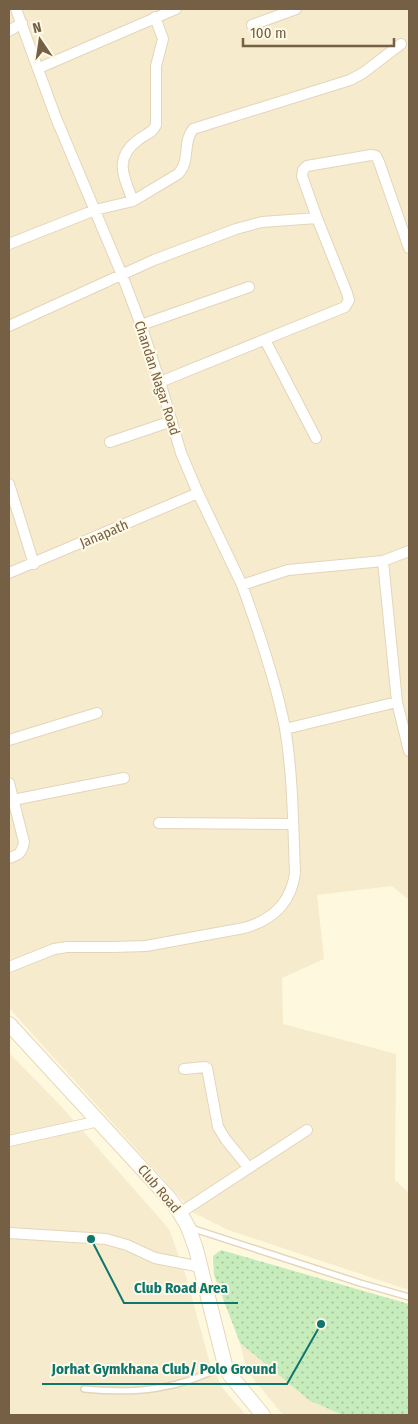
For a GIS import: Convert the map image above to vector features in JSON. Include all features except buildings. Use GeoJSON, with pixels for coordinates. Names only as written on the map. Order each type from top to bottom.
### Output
{"type":"FeatureCollection","features":[{"type":"Feature","properties":{"kind":"street","name":"Chandan Nagar Road"},"geometry":{"type":"LineString","coordinates":[[9,967],[54,948],[146,946],[259,924],[271,916],[289,896],[294,884],[295,873],[285,729],[242,585],[181,453],[141,326],[122,275],[56,118],[16,9]]}},
{"type":"Feature","properties":{"kind":"street"},"geometry":{"type":"LineString","coordinates":[[39,68],[176,9]]}},
{"type":"Feature","properties":{"kind":"street"},"geometry":{"type":"LineString","coordinates":[[252,25],[296,9]]}},
{"type":"Feature","properties":{"kind":"street"},"geometry":{"type":"LineString","coordinates":[[133,201],[123,173],[122,163],[125,155],[135,142],[151,132],[156,125],[156,66],[164,39],[155,17]]}},
{"type":"Feature","properties":{"kind":"street"},"geometry":{"type":"LineString","coordinates":[[9,30],[22,23]]}},
{"type":"Feature","properties":{"kind":"street"},"geometry":{"type":"LineString","coordinates":[[9,244],[95,210],[133,201],[178,174],[186,162],[187,140],[193,129],[350,80],[363,73],[401,44]]}},
{"type":"Feature","properties":{"kind":"street"},"geometry":{"type":"LineString","coordinates":[[160,382],[345,307],[349,300],[302,176],[302,170],[307,166],[371,155],[376,156],[409,248]]}},
{"type":"Feature","properties":{"kind":"street"},"geometry":{"type":"LineString","coordinates":[[9,326],[154,260],[250,225],[284,219],[317,218]]}},
{"type":"Feature","properties":{"kind":"street"},"geometry":{"type":"LineString","coordinates":[[141,326],[249,287]]}},
{"type":"Feature","properties":{"kind":"street"},"geometry":{"type":"LineString","coordinates":[[265,340],[316,438]]}},
{"type":"Feature","properties":{"kind":"street"},"geometry":{"type":"LineString","coordinates":[[110,442],[172,421]]}},
{"type":"Feature","properties":{"kind":"street"},"geometry":{"type":"LineString","coordinates":[[9,484],[34,564]]}},
{"type":"Feature","properties":{"kind":"street","name":"Janapath"},"geometry":{"type":"LineString","coordinates":[[9,573],[198,493]]}},
{"type":"Feature","properties":{"kind":"street"},"geometry":{"type":"LineString","coordinates":[[242,585],[288,570],[383,561],[409,551]]}},
{"type":"Feature","properties":{"kind":"street"},"geometry":{"type":"LineString","coordinates":[[383,561],[397,702],[409,751]]}},
{"type":"Feature","properties":{"kind":"street"},"geometry":{"type":"LineString","coordinates":[[285,729],[397,702]]}},
{"type":"Feature","properties":{"kind":"street"},"geometry":{"type":"LineString","coordinates":[[9,740],[97,713]]}},
{"type":"Feature","properties":{"kind":"street"},"geometry":{"type":"LineString","coordinates":[[13,800],[124,778]]}},
{"type":"Feature","properties":{"kind":"street"},"geometry":{"type":"LineString","coordinates":[[9,783],[24,842],[22,851],[18,855],[9,858]]}},
{"type":"Feature","properties":{"kind":"street"},"geometry":{"type":"LineString","coordinates":[[160,823],[293,824]]}},
{"type":"Feature","properties":{"kind":"street","name":"Club Road"},"geometry":{"type":"LineString","coordinates":[[9,1024],[169,1198],[180,1213],[188,1227],[201,1267],[230,1375],[263,1415]]}},
{"type":"Feature","properties":{"kind":"street"},"geometry":{"type":"LineString","coordinates":[[184,1068],[201,1066],[207,1068],[218,1127],[249,1168]]}},
{"type":"Feature","properties":{"kind":"street"},"geometry":{"type":"LineString","coordinates":[[9,1141],[99,1121]]}},
{"type":"Feature","properties":{"kind":"street"},"geometry":{"type":"LineString","coordinates":[[180,1213],[307,1130]]}},
{"type":"Feature","properties":{"kind":"street"},"geometry":{"type":"LineString","coordinates":[[9,1233],[106,1239],[127,1245],[155,1258],[201,1267]]}},
{"type":"Feature","properties":{"kind":"lane"},"geometry":{"type":"LineString","coordinates":[[188,1227],[409,1297]]}},
{"type":"Feature","properties":{"kind":"lane"},"geometry":{"type":"LineString","coordinates":[[84,1390],[124,1392],[163,1388],[196,1379],[226,1365]]}},
{"type":"Feature","properties":{"kind":"shaded area"},"geometry":{"type":"Polygon","coordinates":[[[9,9],[409,9],[409,900],[392,886],[317,895],[324,959],[282,978],[283,1024],[396,1054],[395,1180],[409,1193],[409,1290],[228,1230],[194,1213],[9,1008],[9,9]]]}},
{"type":"Feature","properties":{"kind":"shaded area"},"geometry":{"type":"Polygon","coordinates":[[[9,1053],[60,1105],[169,1229],[186,1276],[210,1364],[224,1390],[246,1415],[9,1415],[9,1053]]]}},
{"type":"Feature","properties":{"kind":"shaded area"},"geometry":{"type":"Polygon","coordinates":[[[240,1343],[310,1401],[343,1415],[283,1415],[247,1371],[240,1343]]]}},
{"type":"Feature","properties":{"kind":"green space"},"geometry":{"type":"Polygon","coordinates":[[[221,1250],[409,1304],[409,1415],[343,1415],[310,1401],[240,1343],[214,1275],[213,1256],[221,1250]]]}},
{"type":"Feature","properties":{"kind":"place","name":"Club Road Area"},"geometry":{"type":"Point","coordinates":[91,1239]}},
{"type":"Feature","properties":{"kind":"place","name":"Jorhat Gymkhana Club/ Polo Ground"},"geometry":{"type":"Point","coordinates":[321,1324]}}]}
